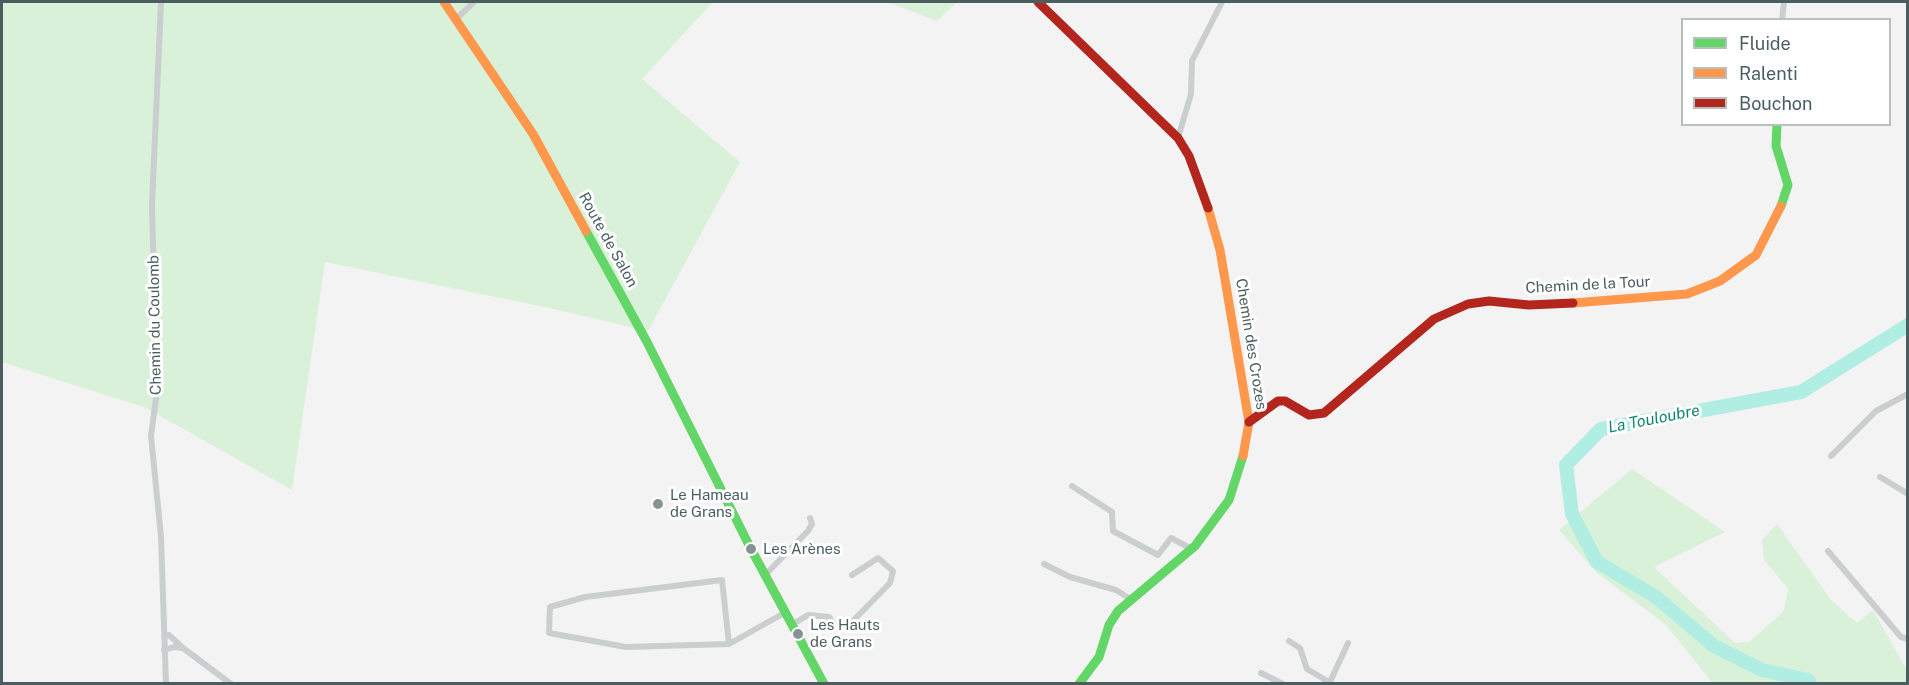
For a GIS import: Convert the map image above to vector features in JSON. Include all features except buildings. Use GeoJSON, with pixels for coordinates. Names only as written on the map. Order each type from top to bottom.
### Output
{"type":"FeatureCollection","features":[{"type":"Feature","properties":{"kind":"street","name":"Chemin du Coulomb"},"geometry":{"type":"LineString","coordinates":[[160,2],[152,205],[157,391],[151,436],[161,537],[166,684]]}},
{"type":"Feature","properties":{"kind":"street","name":"Route de Salon"},"geometry":{"type":"LineString","coordinates":[[444,2],[533,134],[647,342],[765,575],[824,684]]}},
{"type":"Feature","properties":{"kind":"street"},"geometry":{"type":"LineString","coordinates":[[455,20],[474,2]]}},
{"type":"Feature","properties":{"kind":"street","name":"Chemin des Crozes"},"geometry":{"type":"LineString","coordinates":[[1038,2],[1178,138],[1189,156],[1204,195],[1220,250],[1249,422],[1235,487],[1229,500],[1192,549],[1113,617],[1099,657],[1079,684]]}},
{"type":"Feature","properties":{"kind":"street"},"geometry":{"type":"LineString","coordinates":[[1178,138],[1191,94],[1192,61],[1222,2]]}},
{"type":"Feature","properties":{"kind":"street"},"geometry":{"type":"LineString","coordinates":[[1782,18],[1784,2]]}},
{"type":"Feature","properties":{"kind":"street","name":"Chemin de la Tour"},"geometry":{"type":"LineString","coordinates":[[1249,422],[1278,401],[1285,401],[1309,415],[1324,413],[1434,319],[1468,304],[1489,301],[1529,305],[1562,304],[1687,294],[1720,281],[1756,255],[1776,211],[1784,200],[1788,185],[1776,146],[1777,126]]}},
{"type":"Feature","properties":{"kind":"street"},"geometry":{"type":"LineString","coordinates":[[1831,456],[1876,411],[1908,394]]}},
{"type":"Feature","properties":{"kind":"street"},"geometry":{"type":"LineString","coordinates":[[1880,477],[1908,494]]}},
{"type":"Feature","properties":{"kind":"street"},"geometry":{"type":"LineString","coordinates":[[1072,486],[1112,512],[1113,531],[1158,555],[1171,538],[1192,549]]}},
{"type":"Feature","properties":{"kind":"street"},"geometry":{"type":"LineString","coordinates":[[765,575],[808,531],[812,524],[810,518]]}},
{"type":"Feature","properties":{"kind":"street"},"geometry":{"type":"LineString","coordinates":[[1828,551],[1901,637],[1908,639]]}},
{"type":"Feature","properties":{"kind":"street"},"geometry":{"type":"LineString","coordinates":[[793,624],[808,615],[829,617],[836,627],[845,628],[890,583],[893,571],[878,558],[852,575]]}},
{"type":"Feature","properties":{"kind":"street"},"geometry":{"type":"LineString","coordinates":[[1044,564],[1070,577],[1116,590],[1132,600]]}},
{"type":"Feature","properties":{"kind":"street"},"geometry":{"type":"LineString","coordinates":[[729,644],[722,580],[585,597],[550,607],[549,633],[626,647],[729,644],[786,612]]}},
{"type":"Feature","properties":{"kind":"street"},"geometry":{"type":"LineString","coordinates":[[164,636],[169,635],[231,684]]}},
{"type":"Feature","properties":{"kind":"street"},"geometry":{"type":"LineString","coordinates":[[1288,640],[1300,648],[1307,669],[1329,683],[1348,644]]}},
{"type":"Feature","properties":{"kind":"street"},"geometry":{"type":"LineString","coordinates":[[164,650],[174,647],[183,648]]}},
{"type":"Feature","properties":{"kind":"street"},"geometry":{"type":"LineString","coordinates":[[1261,673],[1283,684]]}},
{"type":"Feature","properties":{"kind":"green space"},"geometry":{"type":"Polygon","coordinates":[[[2,2],[713,2],[642,79],[740,162],[648,331],[549,308],[325,262],[292,490],[146,408],[2,362],[2,2]]]}},
{"type":"Feature","properties":{"kind":"green space"},"geometry":{"type":"Polygon","coordinates":[[[887,2],[957,2],[937,21],[887,2]]]}},
{"type":"Feature","properties":{"kind":"green space"},"geometry":{"type":"Polygon","coordinates":[[[1632,469],[1725,532],[1654,567],[1735,643],[1749,642],[1783,612],[1788,589],[1764,560],[1762,540],[1777,524],[1831,600],[1857,623],[1873,610],[1907,670],[1907,683],[1716,684],[1711,681],[1666,625],[1596,572],[1559,530],[1632,469]]]}},
{"type":"Feature","properties":{"kind":"waterway","name":"La Touloubre"},"geometry":{"type":"LineString","coordinates":[[1810,684],[1808,680],[1762,670],[1714,646],[1656,597],[1597,562],[1572,514],[1566,465],[1601,429],[1801,392],[1908,325]]}},
{"type":"Feature","properties":{"kind":"traffic: fast"},"geometry":{"type":"LineString","coordinates":[[1777,126],[1776,146],[1788,185],[1781,206]]}},
{"type":"Feature","properties":{"kind":"traffic: fast"},"geometry":{"type":"LineString","coordinates":[[586,231],[647,342],[751,549],[824,684]]}},
{"type":"Feature","properties":{"kind":"traffic: fast"},"geometry":{"type":"LineString","coordinates":[[1079,684],[1099,657],[1109,625],[1118,611],[1195,546],[1229,500],[1243,456]]}},
{"type":"Feature","properties":{"kind":"traffic: slow"},"geometry":{"type":"LineString","coordinates":[[444,2],[533,134],[586,231]]}},
{"type":"Feature","properties":{"kind":"traffic: slow"},"geometry":{"type":"LineString","coordinates":[[1573,303],[1687,294],[1720,281],[1756,255],[1781,206]]}},
{"type":"Feature","properties":{"kind":"traffic: slow"},"geometry":{"type":"LineString","coordinates":[[1208,208],[1220,250],[1249,422],[1243,456]]}},
{"type":"Feature","properties":{"kind":"traffic: jam"},"geometry":{"type":"LineString","coordinates":[[1038,2],[1178,138],[1189,156],[1208,208]]}},
{"type":"Feature","properties":{"kind":"traffic: jam"},"geometry":{"type":"LineString","coordinates":[[1249,422],[1278,401],[1285,401],[1309,415],[1324,413],[1434,319],[1468,304],[1489,301],[1529,305],[1573,303]]}},
{"type":"Feature","properties":{"kind":"place","name":"Le Hameau de Grans"},"geometry":{"type":"Point","coordinates":[658,504]}},
{"type":"Feature","properties":{"kind":"place","name":"Les Arènes"},"geometry":{"type":"Point","coordinates":[751,549]}},
{"type":"Feature","properties":{"kind":"place","name":"Les Hauts de Grans"},"geometry":{"type":"Point","coordinates":[798,634]}}]}
